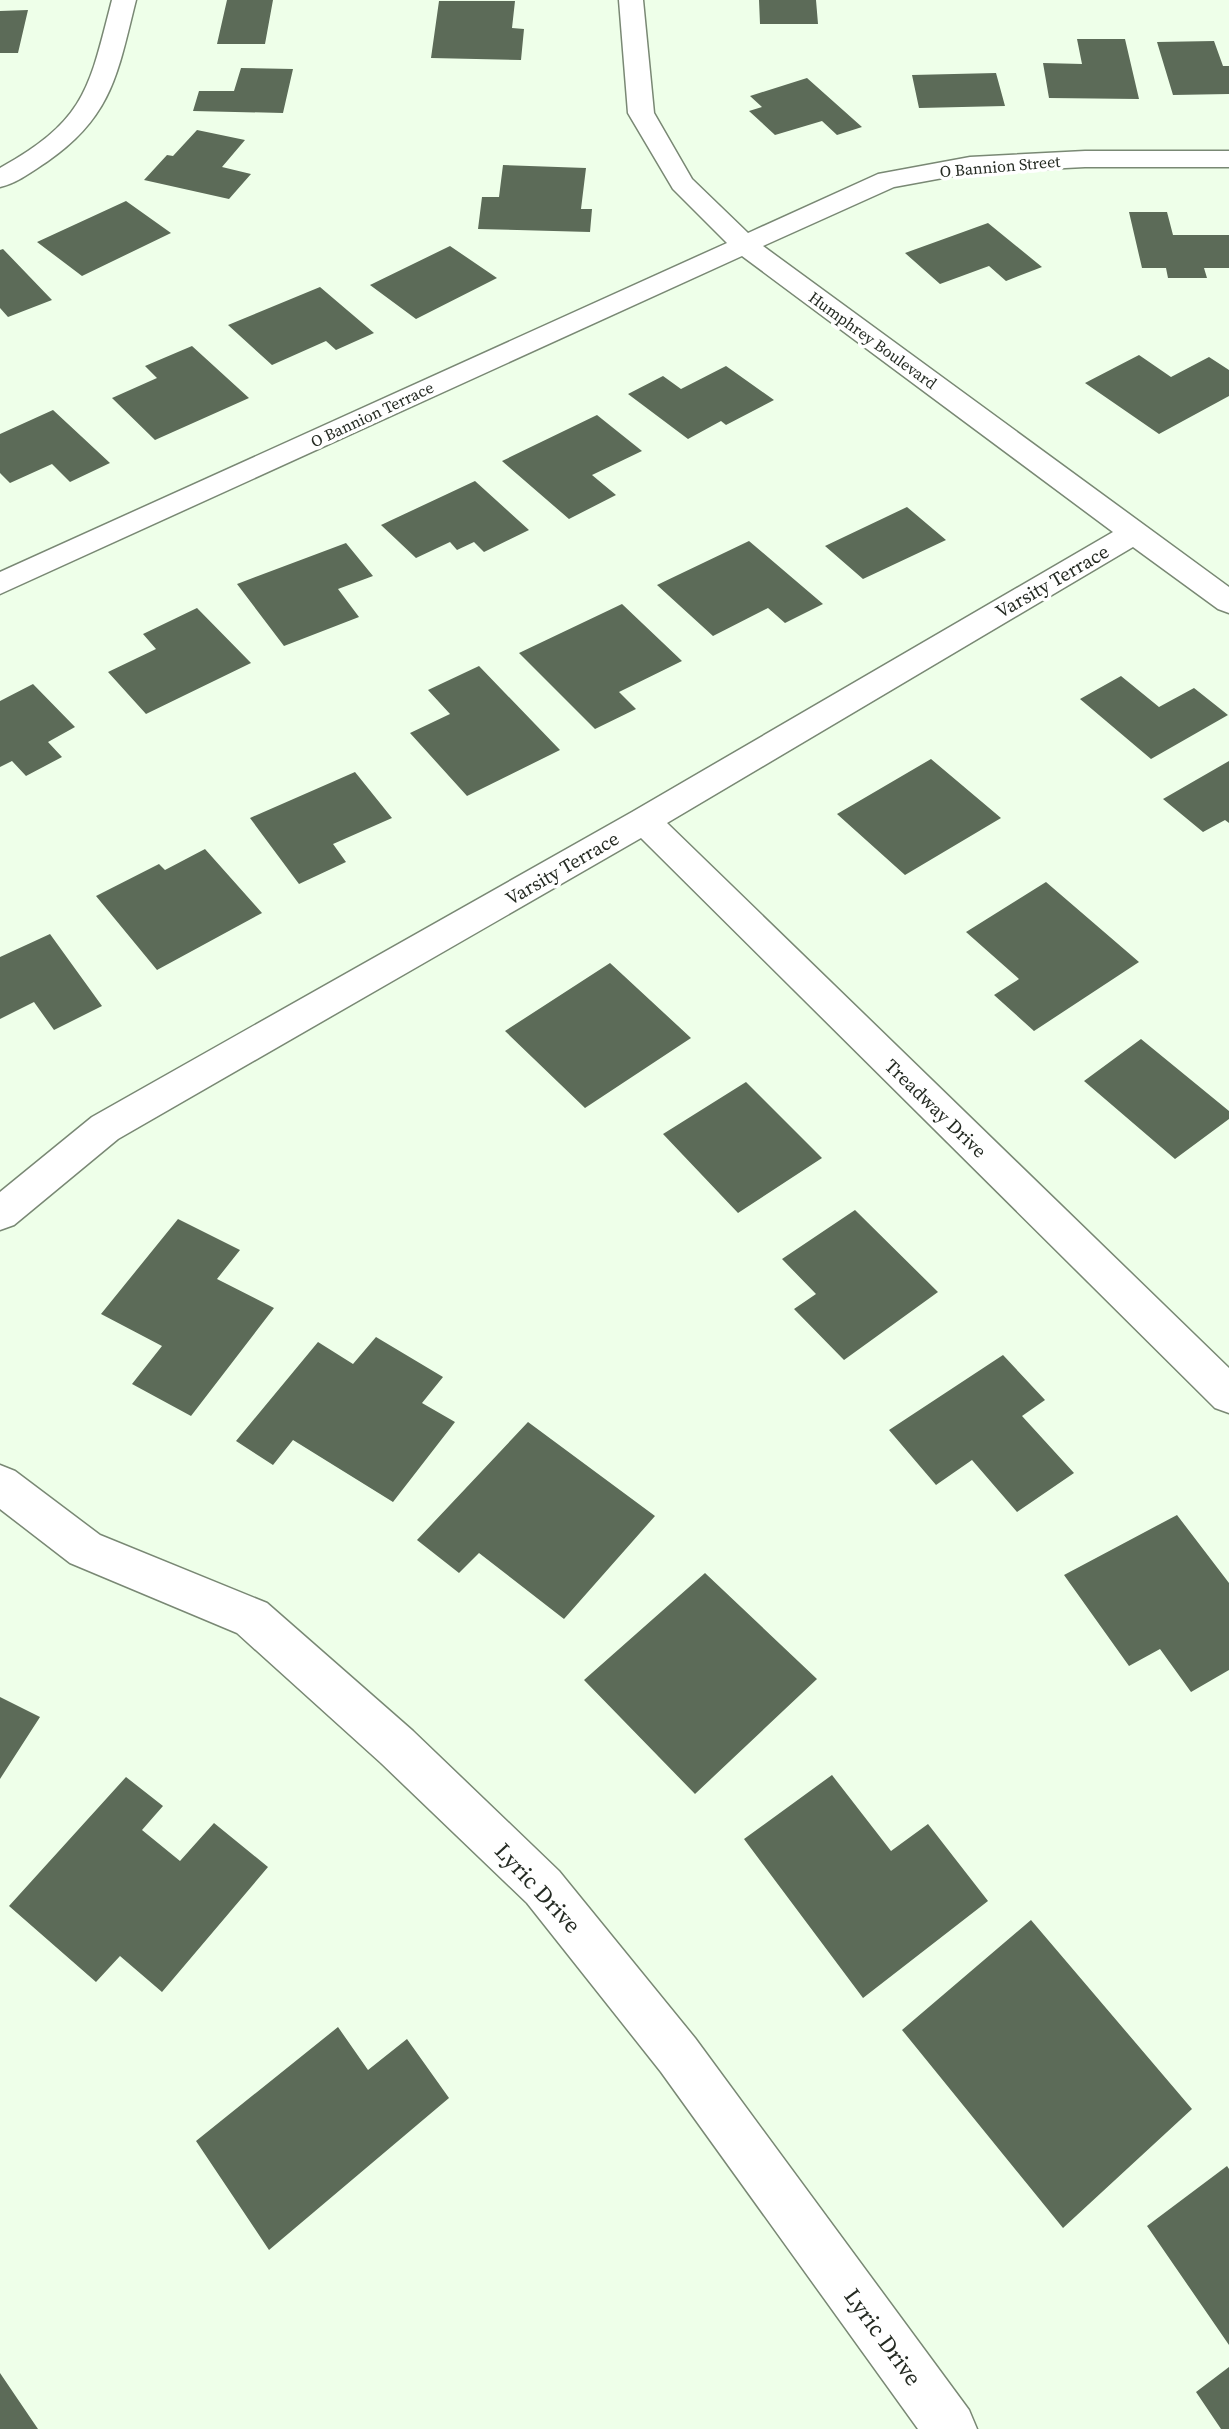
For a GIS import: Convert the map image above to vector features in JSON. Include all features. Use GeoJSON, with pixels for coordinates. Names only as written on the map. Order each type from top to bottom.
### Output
{"type":"FeatureCollection","features":[{"type":"Feature","properties":{"kind":"street"},"geometry":{"type":"LineString","coordinates":[[0,179],[42,156],[78,125],[103,80],[124,0]]}},
{"type":"Feature","properties":{"kind":"street","name":"Humphrey Boulevard"},"geometry":{"type":"LineString","coordinates":[[631,0],[641,113],[682,183],[743,244],[1229,602]]}},
{"type":"Feature","properties":{"kind":"street","name":"O Bannion Street"},"geometry":{"type":"LineString","coordinates":[[743,244],[887,180],[970,165],[1085,159],[1229,159]]}},
{"type":"Feature","properties":{"kind":"street","name":"O Bannion Terrace"},"geometry":{"type":"LineString","coordinates":[[0,584],[743,244]]}},
{"type":"Feature","properties":{"kind":"street","name":"Varsity Terrace"},"geometry":{"type":"LineString","coordinates":[[0,1214],[105,1128],[644,821],[1134,533]]}},
{"type":"Feature","properties":{"kind":"street","name":"Treadway Drive"},"geometry":{"type":"LineString","coordinates":[[644,821],[1229,1395]]}},
{"type":"Feature","properties":{"kind":"street","name":"Lyric Drive"},"geometry":{"type":"LineString","coordinates":[[0,1484],[85,1549],[252,1618],[397,1747],[543,1887],[678,2055],[950,2429]]}},
{"type":"Feature","properties":{"kind":"building"},"geometry":{"type":"Polygon","coordinates":[[[227,0],[273,0],[265,44],[217,44],[227,0]]]}},
{"type":"Feature","properties":{"kind":"building"},"geometry":{"type":"Polygon","coordinates":[[[759,0],[816,0],[818,24],[760,24],[759,0]]]}},
{"type":"Feature","properties":{"kind":"building"},"geometry":{"type":"Polygon","coordinates":[[[439,1],[515,1],[512,28],[524,29],[521,60],[431,58],[439,1]]]}},
{"type":"Feature","properties":{"kind":"building"},"geometry":{"type":"Polygon","coordinates":[[[28,10],[18,53],[0,53],[0,11],[28,10]]]}},
{"type":"Feature","properties":{"kind":"building"},"geometry":{"type":"Polygon","coordinates":[[[1077,39],[1125,39],[1139,99],[1049,98],[1043,63],[1082,64],[1077,39]]]}},
{"type":"Feature","properties":{"kind":"building"},"geometry":{"type":"Polygon","coordinates":[[[1214,41],[1223,66],[1229,66],[1229,94],[1173,95],[1157,42],[1214,41]]]}},
{"type":"Feature","properties":{"kind":"building"},"geometry":{"type":"Polygon","coordinates":[[[241,68],[293,69],[283,113],[193,111],[199,91],[234,91],[241,68]]]}},
{"type":"Feature","properties":{"kind":"building"},"geometry":{"type":"Polygon","coordinates":[[[996,73],[1005,106],[919,108],[912,75],[996,73]]]}},
{"type":"Feature","properties":{"kind":"building"},"geometry":{"type":"Polygon","coordinates":[[[807,78],[862,127],[837,135],[822,121],[775,135],[749,111],[762,107],[750,96],[807,78]]]}},
{"type":"Feature","properties":{"kind":"building"},"geometry":{"type":"Polygon","coordinates":[[[197,130],[245,140],[222,167],[251,174],[229,199],[144,180],[167,155],[173,156],[197,130]]]}},
{"type":"Feature","properties":{"kind":"building"},"geometry":{"type":"Polygon","coordinates":[[[503,165],[586,168],[581,209],[592,209],[590,232],[478,229],[482,197],[499,197],[503,165]]]}},
{"type":"Feature","properties":{"kind":"building"},"geometry":{"type":"Polygon","coordinates":[[[126,201],[171,233],[82,276],[37,242],[126,201]]]}},
{"type":"Feature","properties":{"kind":"building"},"geometry":{"type":"Polygon","coordinates":[[[1129,212],[1167,212],[1173,235],[1229,235],[1229,268],[1204,268],[1207,278],[1168,278],[1166,268],[1142,268],[1129,212]]]}},
{"type":"Feature","properties":{"kind":"building"},"geometry":{"type":"Polygon","coordinates":[[[988,223],[1042,267],[1006,281],[989,266],[940,284],[905,253],[988,223]]]}},
{"type":"Feature","properties":{"kind":"building"},"geometry":{"type":"Polygon","coordinates":[[[450,246],[497,278],[416,319],[370,285],[450,246]]]}},
{"type":"Feature","properties":{"kind":"building"},"geometry":{"type":"Polygon","coordinates":[[[3,249],[52,300],[8,317],[0,308],[0,250],[3,249]]]}},
{"type":"Feature","properties":{"kind":"building"},"geometry":{"type":"Polygon","coordinates":[[[320,287],[374,333],[336,350],[326,341],[272,365],[228,325],[320,287]]]}},
{"type":"Feature","properties":{"kind":"building"},"geometry":{"type":"Polygon","coordinates":[[[192,346],[249,398],[155,440],[112,398],[157,378],[145,366],[192,346]]]}},
{"type":"Feature","properties":{"kind":"building"},"geometry":{"type":"Polygon","coordinates":[[[1139,355],[1171,377],[1209,357],[1229,370],[1229,396],[1159,434],[1085,383],[1139,355]]]}},
{"type":"Feature","properties":{"kind":"building"},"geometry":{"type":"Polygon","coordinates":[[[726,366],[774,400],[726,425],[721,421],[688,439],[628,394],[663,376],[681,389],[726,366]]]}},
{"type":"Feature","properties":{"kind":"building"},"geometry":{"type":"Polygon","coordinates":[[[53,410],[110,463],[70,482],[52,464],[10,483],[0,473],[0,434],[53,410]]]}},
{"type":"Feature","properties":{"kind":"building"},"geometry":{"type":"Polygon","coordinates":[[[597,415],[642,451],[592,475],[616,495],[569,519],[502,461],[597,415]]]}},
{"type":"Feature","properties":{"kind":"building"},"geometry":{"type":"Polygon","coordinates":[[[475,481],[529,530],[484,552],[474,542],[457,550],[450,542],[416,558],[381,525],[475,481]]]}},
{"type":"Feature","properties":{"kind":"building"},"geometry":{"type":"Polygon","coordinates":[[[907,507],[946,540],[863,579],[825,546],[907,507]]]}},
{"type":"Feature","properties":{"kind":"building"},"geometry":{"type":"Polygon","coordinates":[[[749,541],[823,604],[785,623],[768,608],[713,636],[657,585],[749,541]]]}},
{"type":"Feature","properties":{"kind":"building"},"geometry":{"type":"Polygon","coordinates":[[[346,543],[373,576],[338,589],[359,617],[284,646],[237,584],[346,543]]]}},
{"type":"Feature","properties":{"kind":"building"},"geometry":{"type":"Polygon","coordinates":[[[622,604],[682,661],[619,692],[636,709],[595,729],[519,653],[622,604]]]}},
{"type":"Feature","properties":{"kind":"building"},"geometry":{"type":"Polygon","coordinates":[[[197,608],[251,663],[146,714],[108,672],[156,649],[143,634],[197,608]]]}},
{"type":"Feature","properties":{"kind":"building"},"geometry":{"type":"Polygon","coordinates":[[[479,666],[560,750],[467,796],[410,733],[450,714],[428,690],[479,666]]]}},
{"type":"Feature","properties":{"kind":"building"},"geometry":{"type":"Polygon","coordinates":[[[1121,676],[1159,707],[1194,688],[1228,715],[1151,759],[1080,699],[1121,676]]]}},
{"type":"Feature","properties":{"kind":"building"},"geometry":{"type":"Polygon","coordinates":[[[33,684],[75,727],[48,742],[62,757],[26,776],[12,761],[0,767],[0,701],[33,684]]]}},
{"type":"Feature","properties":{"kind":"building"},"geometry":{"type":"Polygon","coordinates":[[[931,759],[1001,818],[905,875],[837,814],[931,759]]]}},
{"type":"Feature","properties":{"kind":"building"},"geometry":{"type":"Polygon","coordinates":[[[1229,761],[1229,823],[1225,820],[1203,832],[1163,799],[1229,761]]]}},
{"type":"Feature","properties":{"kind":"building"},"geometry":{"type":"Polygon","coordinates":[[[355,772],[392,818],[333,844],[346,862],[299,884],[250,818],[355,772]]]}},
{"type":"Feature","properties":{"kind":"building"},"geometry":{"type":"Polygon","coordinates":[[[205,849],[262,913],[157,970],[96,896],[159,864],[165,870],[205,849]]]}},
{"type":"Feature","properties":{"kind":"building"},"geometry":{"type":"Polygon","coordinates":[[[1046,882],[1139,962],[1034,1031],[994,995],[1019,979],[966,932],[1046,882]]]}},
{"type":"Feature","properties":{"kind":"building"},"geometry":{"type":"Polygon","coordinates":[[[50,934],[102,1006],[54,1030],[34,1002],[0,1019],[0,957],[50,934]]]}},
{"type":"Feature","properties":{"kind":"building"},"geometry":{"type":"Polygon","coordinates":[[[610,963],[691,1038],[585,1108],[505,1031],[610,963]]]}},
{"type":"Feature","properties":{"kind":"building"},"geometry":{"type":"Polygon","coordinates":[[[1141,1039],[1229,1111],[1229,1119],[1175,1159],[1084,1081],[1141,1039]]]}},
{"type":"Feature","properties":{"kind":"building"},"geometry":{"type":"Polygon","coordinates":[[[746,1082],[822,1158],[738,1213],[663,1134],[746,1082]]]}},
{"type":"Feature","properties":{"kind":"building"},"geometry":{"type":"Polygon","coordinates":[[[855,1210],[938,1292],[844,1360],[794,1309],[816,1294],[782,1259],[855,1210]]]}},
{"type":"Feature","properties":{"kind":"building"},"geometry":{"type":"Polygon","coordinates":[[[178,1219],[240,1250],[217,1279],[274,1308],[191,1416],[132,1384],[162,1346],[101,1314],[178,1219]]]}},
{"type":"Feature","properties":{"kind":"building"},"geometry":{"type":"Polygon","coordinates":[[[376,1337],[443,1377],[422,1403],[455,1422],[393,1502],[293,1440],[273,1465],[236,1441],[318,1342],[353,1364],[376,1337]]]}},
{"type":"Feature","properties":{"kind":"building"},"geometry":{"type":"Polygon","coordinates":[[[1003,1355],[1045,1400],[1022,1416],[1074,1473],[1017,1512],[972,1460],[936,1485],[889,1430],[1003,1355]]]}},
{"type":"Feature","properties":{"kind":"building"},"geometry":{"type":"Polygon","coordinates":[[[528,1422],[655,1516],[564,1619],[479,1553],[459,1573],[417,1540],[528,1422]]]}},
{"type":"Feature","properties":{"kind":"building"},"geometry":{"type":"Polygon","coordinates":[[[1177,1515],[1229,1583],[1229,1670],[1191,1692],[1160,1649],[1129,1666],[1064,1575],[1177,1515]]]}},
{"type":"Feature","properties":{"kind":"building"},"geometry":{"type":"Polygon","coordinates":[[[705,1573],[817,1679],[695,1794],[584,1680],[705,1573]]]}},
{"type":"Feature","properties":{"kind":"building"},"geometry":{"type":"Polygon","coordinates":[[[0,1697],[40,1717],[0,1779],[0,1697]]]}},
{"type":"Feature","properties":{"kind":"building"},"geometry":{"type":"Polygon","coordinates":[[[832,1775],[891,1851],[928,1824],[988,1901],[863,1998],[744,1839],[832,1775]]]}},
{"type":"Feature","properties":{"kind":"building"},"geometry":{"type":"Polygon","coordinates":[[[126,1777],[163,1806],[142,1830],[180,1861],[214,1823],[268,1867],[162,1992],[120,1956],[96,1982],[9,1906],[126,1777]]]}},
{"type":"Feature","properties":{"kind":"building"},"geometry":{"type":"Polygon","coordinates":[[[1031,1920],[1192,2109],[1063,2228],[902,2030],[1031,1920]]]}},
{"type":"Feature","properties":{"kind":"building"},"geometry":{"type":"Polygon","coordinates":[[[338,2027],[368,2070],[407,2039],[449,2098],[269,2250],[196,2141],[338,2027]]]}},
{"type":"Feature","properties":{"kind":"building"},"geometry":{"type":"Polygon","coordinates":[[[1227,2166],[1229,2169],[1229,2345],[1147,2226],[1227,2166]]]}},
{"type":"Feature","properties":{"kind":"building"},"geometry":{"type":"Polygon","coordinates":[[[1229,2367],[1229,2429],[1221,2429],[1196,2392],[1229,2367]]]}},
{"type":"Feature","properties":{"kind":"building"},"geometry":{"type":"Polygon","coordinates":[[[0,2373],[38,2429],[0,2429],[0,2373]]]}}]}
